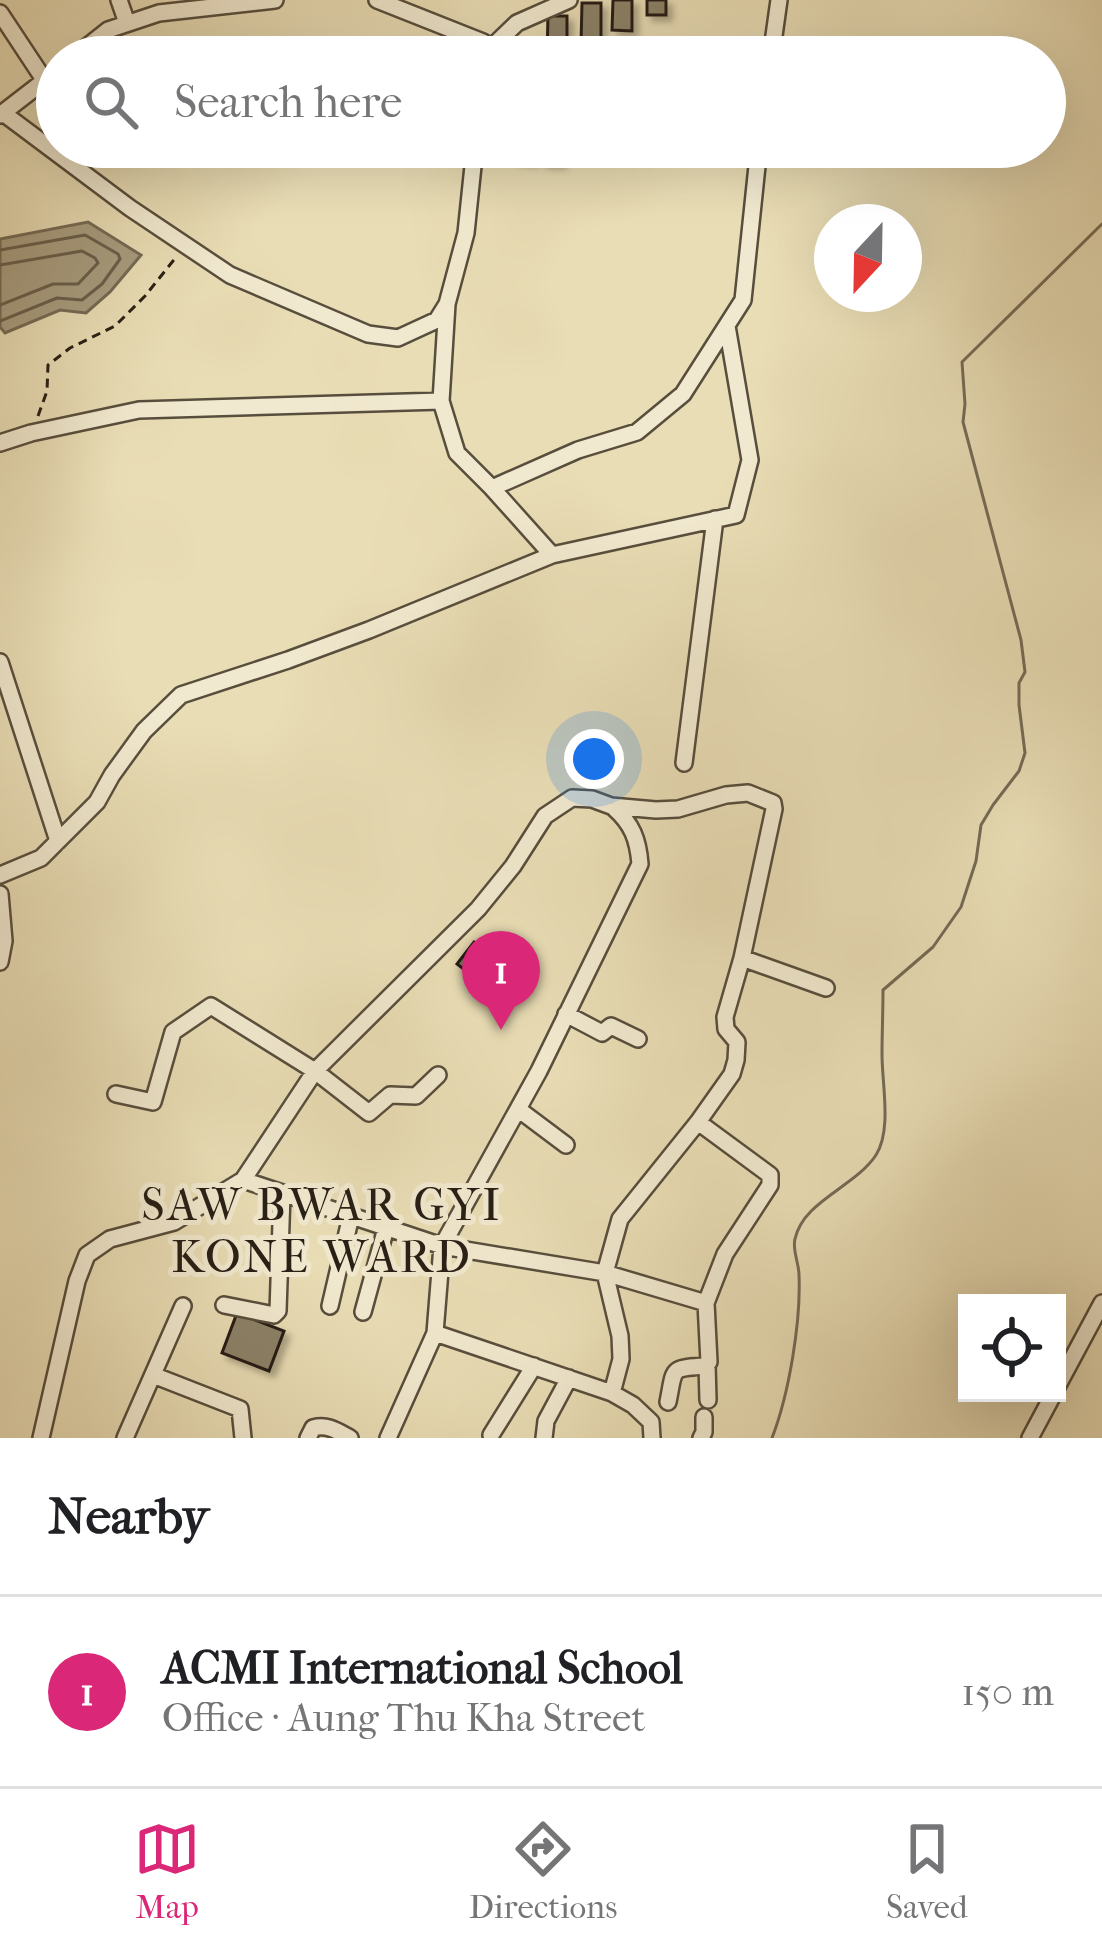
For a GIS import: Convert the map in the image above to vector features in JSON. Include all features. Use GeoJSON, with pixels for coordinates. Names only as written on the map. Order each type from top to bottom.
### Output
{"type":"FeatureCollection","features":[{"type":"Feature","properties":{"kind":"street"},"geometry":{"type":"LineString","coordinates":[[119,0],[127,23]]}},
{"type":"Feature","properties":{"kind":"street"},"geometry":{"type":"LineString","coordinates":[[100,36],[159,13],[275,0]]}},
{"type":"Feature","properties":{"kind":"street"},"geometry":{"type":"LineString","coordinates":[[377,0],[455,36]]}},
{"type":"Feature","properties":{"kind":"street"},"geometry":{"type":"LineString","coordinates":[[505,36],[517,23],[569,0]]}},
{"type":"Feature","properties":{"kind":"street"},"geometry":{"type":"LineString","coordinates":[[774,36],[779,0]]}},
{"type":"Feature","properties":{"kind":"street"},"geometry":{"type":"LineString","coordinates":[[0,13],[36,57]]}},
{"type":"Feature","properties":{"kind":"street"},"geometry":{"type":"LineString","coordinates":[[36,88],[2,114],[36,139]]}},
{"type":"Feature","properties":{"kind":"street"},"geometry":{"type":"LineString","coordinates":[[76,168],[230,275],[368,334],[398,338],[437,320],[446,304]]}},
{"type":"Feature","properties":{"kind":"street"},"geometry":{"type":"LineString","coordinates":[[473,168],[466,233],[446,304],[441,401],[457,452],[552,555]]}},
{"type":"Feature","properties":{"kind":"street"},"geometry":{"type":"LineString","coordinates":[[491,488],[578,450],[637,432],[683,394],[743,300],[758,168]]}},
{"type":"Feature","properties":{"kind":"street"},"geometry":{"type":"LineString","coordinates":[[0,874],[41,858],[97,802],[144,731],[181,695],[369,630],[552,555],[736,515],[750,460],[727,326]]}},
{"type":"Feature","properties":{"kind":"street"},"geometry":{"type":"LineString","coordinates":[[0,443],[100,416],[170,407],[441,401]]}},
{"type":"Feature","properties":{"kind":"street"},"geometry":{"type":"LineString","coordinates":[[684,763],[715,519]]}},
{"type":"Feature","properties":{"kind":"street"},"geometry":{"type":"LineString","coordinates":[[0,662],[58,841]]}},
{"type":"Feature","properties":{"kind":"street"},"geometry":{"type":"LineString","coordinates":[[41,1438],[87,1255],[110,1239],[174,1222],[243,1180],[315,1071],[478,909],[545,817],[572,798],[611,806],[678,809],[748,793],[773,803],[742,958],[725,1017],[726,1029],[737,1042],[736,1060],[732,1074],[698,1122],[620,1219],[605,1273],[622,1359],[612,1393]]}},
{"type":"Feature","properties":{"kind":"street"},"geometry":{"type":"LineString","coordinates":[[388,1438],[435,1333],[442,1246],[518,1109],[640,863],[628,821],[611,806]]}},
{"type":"Feature","properties":{"kind":"street"},"geometry":{"type":"LineString","coordinates":[[0,894],[4,941],[0,962]]}},
{"type":"Feature","properties":{"kind":"street"},"geometry":{"type":"LineString","coordinates":[[742,958],[826,988]]}},
{"type":"Feature","properties":{"kind":"street"},"geometry":{"type":"LineString","coordinates":[[116,1094],[153,1102],[173,1032],[211,1006],[315,1071],[369,1113],[390,1095],[416,1096],[438,1075]]}},
{"type":"Feature","properties":{"kind":"street"},"geometry":{"type":"LineString","coordinates":[[566,1015],[602,1033],[611,1026],[638,1039]]}},
{"type":"Feature","properties":{"kind":"street"},"geometry":{"type":"LineString","coordinates":[[518,1109],[566,1145]]}},
{"type":"Feature","properties":{"kind":"street"},"geometry":{"type":"LineString","coordinates":[[698,1122],[770,1175],[770,1185],[725,1254],[706,1303],[706,1408],[701,1438]]}},
{"type":"Feature","properties":{"kind":"street"},"geometry":{"type":"LineString","coordinates":[[243,1180],[442,1246],[605,1273],[706,1303]]}},
{"type":"Feature","properties":{"kind":"street"},"geometry":{"type":"LineString","coordinates":[[224,1305],[274,1315],[278,1311],[282,1194]]}},
{"type":"Feature","properties":{"kind":"street"},"geometry":{"type":"LineString","coordinates":[[330,1306],[350,1216]]}},
{"type":"Feature","properties":{"kind":"street"},"geometry":{"type":"LineString","coordinates":[[363,1312],[386,1228]]}},
{"type":"Feature","properties":{"kind":"street"},"geometry":{"type":"LineString","coordinates":[[1066,1370],[1102,1303]]}},
{"type":"Feature","properties":{"kind":"street"},"geometry":{"type":"LineString","coordinates":[[125,1438],[183,1306]]}},
{"type":"Feature","properties":{"kind":"street"},"geometry":{"type":"LineString","coordinates":[[435,1333],[612,1393],[651,1422],[652,1438]]}},
{"type":"Feature","properties":{"kind":"street"},"geometry":{"type":"LineString","coordinates":[[668,1402],[679,1367],[707,1364]]}},
{"type":"Feature","properties":{"kind":"street"},"geometry":{"type":"LineString","coordinates":[[491,1435],[534,1366]]}},
{"type":"Feature","properties":{"kind":"street"},"geometry":{"type":"LineString","coordinates":[[154,1375],[240,1408],[244,1438]]}},
{"type":"Feature","properties":{"kind":"street"},"geometry":{"type":"LineString","coordinates":[[544,1438],[546,1421],[569,1378]]}},
{"type":"Feature","properties":{"kind":"street"},"geometry":{"type":"LineString","coordinates":[[1030,1438],[1049,1402]]}},
{"type":"Feature","properties":{"kind":"street"},"geometry":{"type":"LineString","coordinates":[[308,1438],[320,1426],[350,1438]]}},
{"type":"Feature","properties":{"kind":"path"},"geometry":{"type":"LineString","coordinates":[[32,433],[47,391],[48,365],[70,348],[115,326],[186,245]]}},
{"type":"Feature","properties":{"kind":"water"},"geometry":{"type":"Polygon","coordinates":[[[88,222],[141,255],[86,313],[60,310],[5,333],[0,327],[0,239],[88,222]]]}},
{"type":"Feature","properties":{"kind":"building"},"geometry":{"type":"Polygon","coordinates":[[[613,0],[632,0],[632,31],[612,30],[613,0]]]}},
{"type":"Feature","properties":{"kind":"building"},"geometry":{"type":"Polygon","coordinates":[[[647,0],[666,0],[666,15],[647,15],[647,0]]]}},
{"type":"Feature","properties":{"kind":"building"},"geometry":{"type":"Polygon","coordinates":[[[582,3],[601,3],[601,36],[581,36],[582,3]]]}},
{"type":"Feature","properties":{"kind":"building"},"geometry":{"type":"Polygon","coordinates":[[[548,16],[567,16],[567,36],[548,36],[548,16]]]}},
{"type":"Feature","properties":{"kind":"building"},"geometry":{"type":"Polygon","coordinates":[[[474,942],[503,964],[486,986],[457,964],[474,942]]]}},
{"type":"Feature","properties":{"kind":"building"},"geometry":{"type":"Polygon","coordinates":[[[237,1313],[284,1331],[269,1371],[222,1353],[237,1313]]]}},
{"type":"Feature","properties":{"kind":"waterway"},"geometry":{"type":"LineString","coordinates":[[772,1438],[796,1336],[799,1275],[795,1239],[808,1214],[867,1166],[881,1145],[885,1120],[883,990],[933,947],[961,907],[976,861],[981,825],[1019,771],[1025,753],[1019,705],[1019,683],[1025,672],[1021,640],[963,422],[962,362],[1102,224]]}},
{"type":"Feature","properties":{"kind":"place","name":"ACMI International School"},"geometry":{"type":"Point","coordinates":[501,1030]}},
{"type":"Feature","properties":{"kind":"district","name":"SAW BWAR GYI KONE WARD"},"geometry":{"type":"Point","coordinates":[322,1231]}}]}
